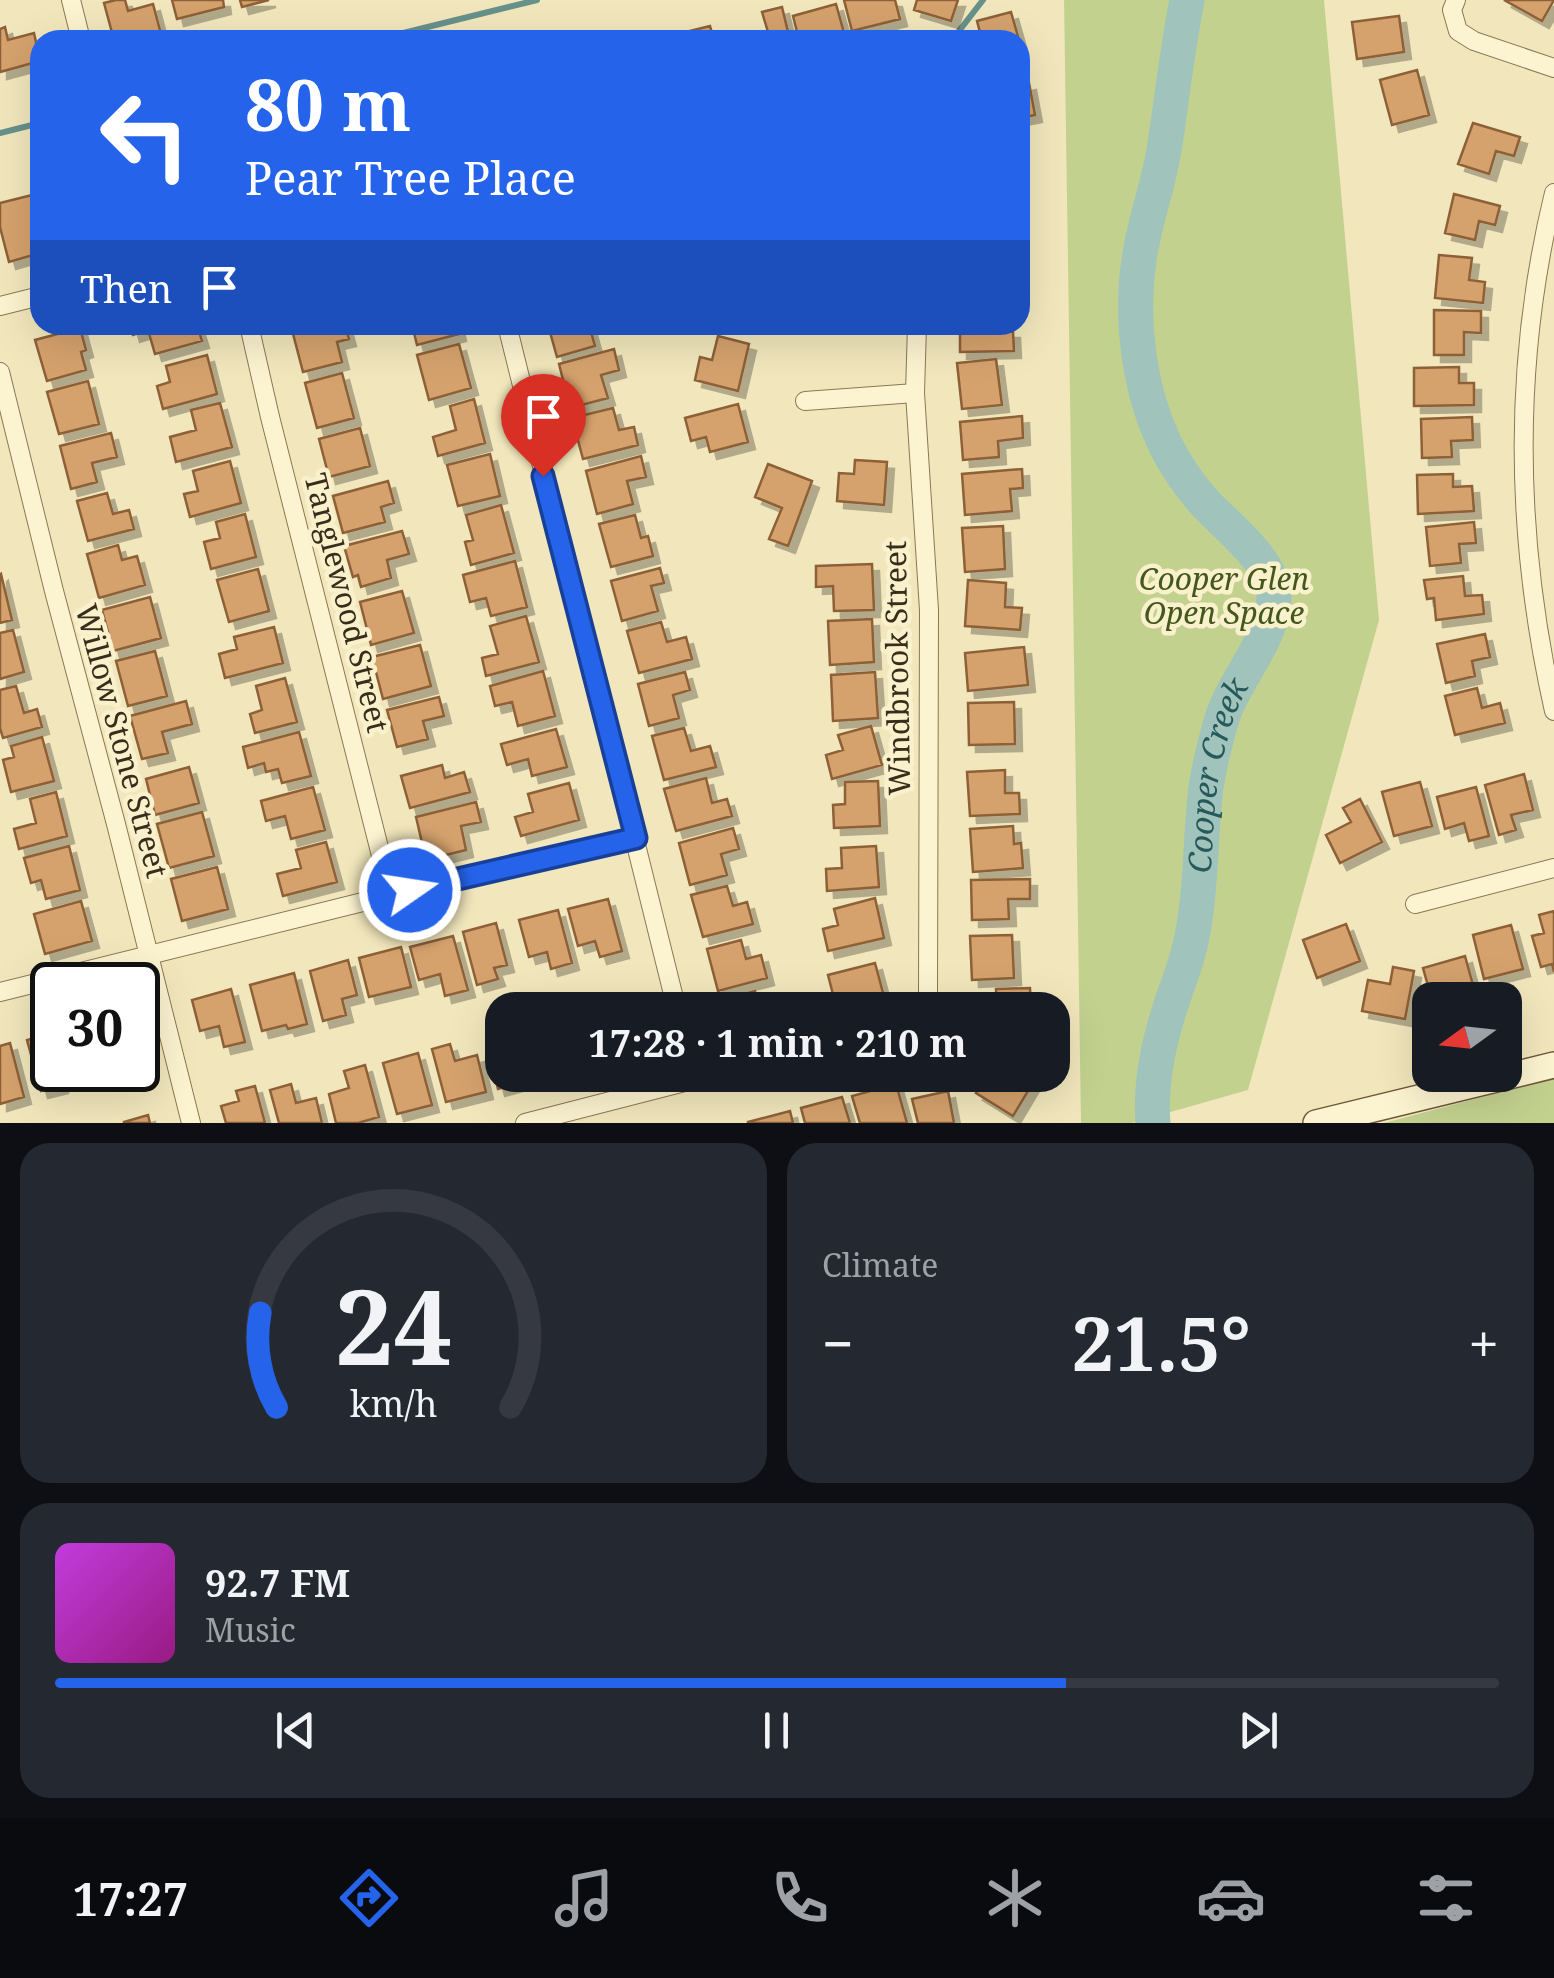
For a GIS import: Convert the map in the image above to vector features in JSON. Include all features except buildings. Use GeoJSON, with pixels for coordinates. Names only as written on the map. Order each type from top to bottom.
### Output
{"type":"FeatureCollection","features":[{"type":"Feature","properties":{"kind":"main road"},"geometry":{"type":"LineString","coordinates":[[1333,1121],[1554,1065]]}},
{"type":"Feature","properties":{"kind":"street"},"geometry":{"type":"LineString","coordinates":[[70,0],[78,30]]}},
{"type":"Feature","properties":{"kind":"street"},"geometry":{"type":"LineString","coordinates":[[1456,0],[1452,10],[1458,31],[1474,41],[1554,68]]}},
{"type":"Feature","properties":{"kind":"street"},"geometry":{"type":"LineString","coordinates":[[1554,193],[1533,292],[1523,476],[1533,602],[1554,711]]}},
{"type":"Feature","properties":{"kind":"street"},"geometry":{"type":"LineString","coordinates":[[0,306],[30,298]]}},
{"type":"Feature","properties":{"kind":"street","name":"Tanglewood Street"},"geometry":{"type":"LineString","coordinates":[[251,335],[391,894]]}},
{"type":"Feature","properties":{"kind":"street"},"geometry":{"type":"LineString","coordinates":[[510,335],[673,992]]}},
{"type":"Feature","properties":{"kind":"street","name":"Windbrook Street"},"geometry":{"type":"LineString","coordinates":[[917,335],[915,393],[929,610],[928,992]]}},
{"type":"Feature","properties":{"kind":"street","name":"Willow Stone Street"},"geometry":{"type":"LineString","coordinates":[[0,372],[190,1123]]}},
{"type":"Feature","properties":{"kind":"street"},"geometry":{"type":"LineString","coordinates":[[805,401],[915,393]]}},
{"type":"Feature","properties":{"kind":"street"},"geometry":{"type":"LineString","coordinates":[[0,992],[391,894],[636,838]]}},
{"type":"Feature","properties":{"kind":"street"},"geometry":{"type":"LineString","coordinates":[[1415,904],[1554,868]]}},
{"type":"Feature","properties":{"kind":"street"},"geometry":{"type":"LineString","coordinates":[[525,1123],[643,1092]]}},
{"type":"Feature","properties":{"kind":"green space","name":"Cooper Glen Open Space"},"geometry":{"type":"Polygon","coordinates":[[[1064,0],[1324,0],[1379,620],[1248,1090],[1132,1123],[1081,1123],[1064,0]]]}},
{"type":"Feature","properties":{"kind":"green space"},"geometry":{"type":"Polygon","coordinates":[[[1554,1078],[1554,1123],[1384,1123],[1501,1092],[1522,1092],[1522,1086],[1554,1078]]]}},
{"type":"Feature","properties":{"kind":"waterway"},"geometry":{"type":"LineString","coordinates":[[416,30],[537,0]]}},
{"type":"Feature","properties":{"kind":"waterway"},"geometry":{"type":"LineString","coordinates":[[960,30],[983,0]]}},
{"type":"Feature","properties":{"kind":"waterway","name":"Cooper Creek"},"geometry":{"type":"LineString","coordinates":[[1153,1123],[1158,1052],[1189,952],[1196,913],[1212,755],[1226,707],[1267,629],[1274,597],[1272,584],[1258,558],[1198,496],[1170,453],[1149,402],[1139,355],[1139,260],[1164,150],[1187,0]]}},
{"type":"Feature","properties":{"kind":"waterway"},"geometry":{"type":"LineString","coordinates":[[0,133],[30,126]]}},
{"type":"Feature","properties":{"kind":"route"},"geometry":{"type":"LineString","coordinates":[[410,890],[636,838],[543,476]]}}]}
